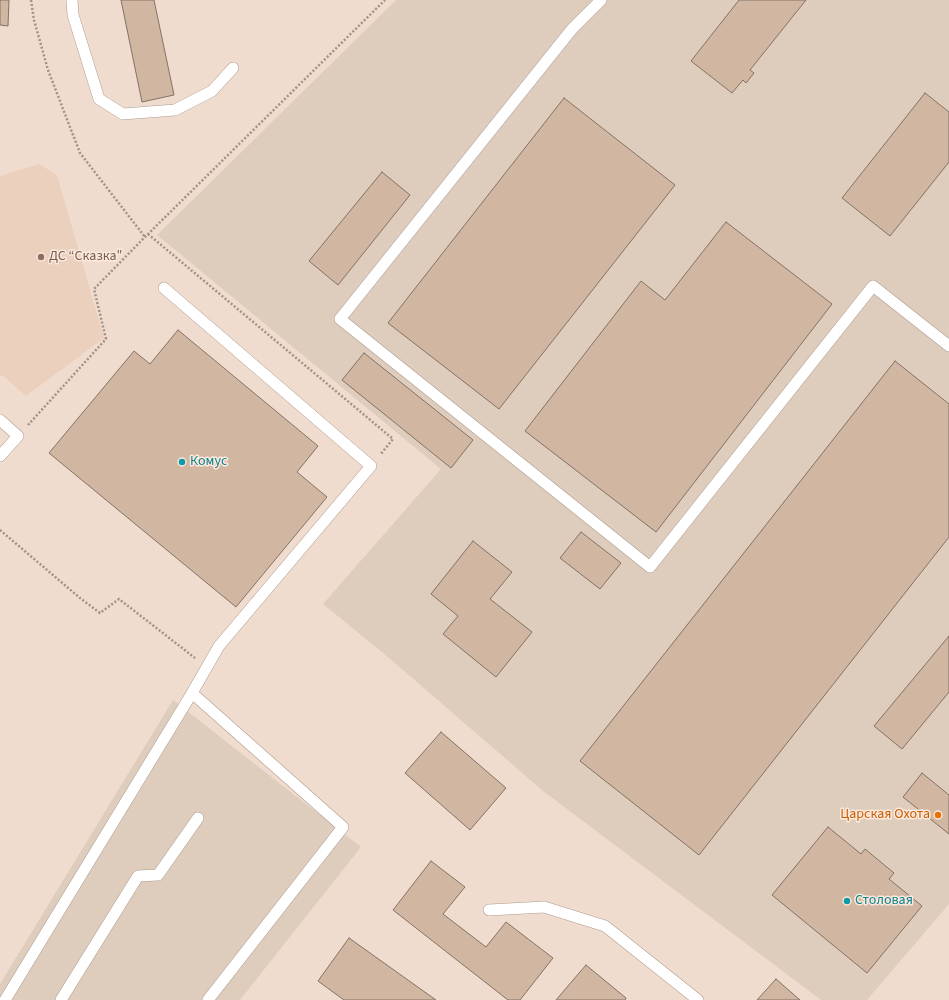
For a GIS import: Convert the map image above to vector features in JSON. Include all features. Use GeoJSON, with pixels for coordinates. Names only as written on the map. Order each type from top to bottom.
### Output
{"type":"FeatureCollection","features":[{"type":"Feature","properties":{"kind":"lane"},"geometry":{"type":"LineString","coordinates":[[72,0],[73,15],[99,99],[123,114],[174,110],[212,91],[233,68]]}},
{"type":"Feature","properties":{"kind":"lane"},"geometry":{"type":"LineString","coordinates":[[602,0],[572,29],[340,319],[650,567],[873,286],[949,346]]}},
{"type":"Feature","properties":{"kind":"lane"},"geometry":{"type":"LineString","coordinates":[[5,1000],[192,693],[219,646],[370,466],[164,288]]}},
{"type":"Feature","properties":{"kind":"lane"},"geometry":{"type":"LineString","coordinates":[[0,420],[18,436],[0,456]]}},
{"type":"Feature","properties":{"kind":"lane"},"geometry":{"type":"LineString","coordinates":[[192,693],[343,827],[208,1000]]}},
{"type":"Feature","properties":{"kind":"lane"},"geometry":{"type":"LineString","coordinates":[[61,1000],[138,876],[158,875],[198,818]]}},
{"type":"Feature","properties":{"kind":"lane"},"geometry":{"type":"LineString","coordinates":[[489,910],[544,907],[605,926],[698,1000]]}},
{"type":"Feature","properties":{"kind":"path"},"geometry":{"type":"LineString","coordinates":[[31,0],[34,20],[48,70],[80,153],[145,237]]}},
{"type":"Feature","properties":{"kind":"path"},"geometry":{"type":"LineString","coordinates":[[18,436],[106,339],[94,289],[385,0]]}},
{"type":"Feature","properties":{"kind":"path"},"geometry":{"type":"LineString","coordinates":[[148,234],[393,439],[370,466]]}},
{"type":"Feature","properties":{"kind":"path"},"geometry":{"type":"LineString","coordinates":[[0,530],[80,598],[100,613],[119,599],[206,667]]}},
{"type":"Feature","properties":{"kind":"shaded area"},"geometry":{"type":"Polygon","coordinates":[[[396,0],[949,0],[949,904],[867,1000],[821,1000],[543,791],[389,658],[323,604],[441,469],[157,235],[396,0]]]}},
{"type":"Feature","properties":{"kind":"shaded area","name":"ДС “Сказка\""},"geometry":{"type":"Polygon","coordinates":[[[39,164],[57,175],[104,338],[26,396],[0,375],[0,176],[39,164]]]}},
{"type":"Feature","properties":{"kind":"shaded area"},"geometry":{"type":"Polygon","coordinates":[[[173,700],[361,847],[240,1000],[0,1000],[0,984],[173,700]]]}},
{"type":"Feature","properties":{"kind":"building"},"geometry":{"type":"Polygon","coordinates":[[[0,0],[9,0],[8,26],[0,25],[0,0]]]}},
{"type":"Feature","properties":{"kind":"building"},"geometry":{"type":"Polygon","coordinates":[[[121,0],[154,0],[174,95],[142,102],[121,0]]]}},
{"type":"Feature","properties":{"kind":"building"},"geometry":{"type":"Polygon","coordinates":[[[739,0],[806,0],[750,70],[754,73],[746,83],[743,80],[732,93],[691,61],[739,0]]]}},
{"type":"Feature","properties":{"kind":"building"},"geometry":{"type":"Polygon","coordinates":[[[925,93],[949,112],[949,162],[890,236],[842,198],[925,93]]]}},
{"type":"Feature","properties":{"kind":"building"},"geometry":{"type":"Polygon","coordinates":[[[564,98],[675,185],[499,409],[388,323],[564,98]]]}},
{"type":"Feature","properties":{"kind":"building"},"geometry":{"type":"Polygon","coordinates":[[[382,172],[410,195],[338,285],[309,261],[382,172]]]}},
{"type":"Feature","properties":{"kind":"building"},"geometry":{"type":"Polygon","coordinates":[[[726,222],[832,304],[656,532],[525,431],[641,281],[665,300],[726,222]]]}},
{"type":"Feature","properties":{"kind":"building","name":"Комус"},"geometry":{"type":"Polygon","coordinates":[[[178,330],[318,446],[297,472],[327,497],[236,607],[49,453],[134,351],[150,364],[178,330]]]}},
{"type":"Feature","properties":{"kind":"building"},"geometry":{"type":"Polygon","coordinates":[[[364,353],[473,440],[451,468],[342,380],[364,353]]]}},
{"type":"Feature","properties":{"kind":"building"},"geometry":{"type":"Polygon","coordinates":[[[895,361],[949,404],[949,537],[699,855],[580,761],[895,361]]]}},
{"type":"Feature","properties":{"kind":"building"},"geometry":{"type":"Polygon","coordinates":[[[581,532],[621,563],[600,589],[560,558],[581,532]]]}},
{"type":"Feature","properties":{"kind":"building"},"geometry":{"type":"Polygon","coordinates":[[[473,541],[512,572],[490,599],[532,632],[496,677],[443,634],[458,616],[431,594],[473,541]]]}},
{"type":"Feature","properties":{"kind":"building"},"geometry":{"type":"Polygon","coordinates":[[[949,636],[949,692],[902,749],[874,726],[949,636]]]}},
{"type":"Feature","properties":{"kind":"building"},"geometry":{"type":"Polygon","coordinates":[[[441,732],[506,788],[470,830],[405,773],[441,732]]]}},
{"type":"Feature","properties":{"kind":"building","name":"Царская Охота"},"geometry":{"type":"Polygon","coordinates":[[[922,773],[949,795],[949,834],[903,797],[922,773]]]}},
{"type":"Feature","properties":{"kind":"building","name":"Столовая"},"geometry":{"type":"Polygon","coordinates":[[[828,827],[861,854],[865,849],[894,873],[889,879],[922,906],[867,973],[772,895],[828,827]]]}},
{"type":"Feature","properties":{"kind":"building"},"geometry":{"type":"Polygon","coordinates":[[[431,861],[465,887],[443,914],[486,947],[506,922],[553,958],[520,1000],[508,1000],[393,910],[431,861]]]}},
{"type":"Feature","properties":{"kind":"building"},"geometry":{"type":"Polygon","coordinates":[[[349,938],[436,1000],[344,1000],[318,981],[349,938]]]}},
{"type":"Feature","properties":{"kind":"building"},"geometry":{"type":"Polygon","coordinates":[[[586,965],[626,998],[625,1000],[556,1000],[586,965]]]}},
{"type":"Feature","properties":{"kind":"building"},"geometry":{"type":"Polygon","coordinates":[[[776,979],[800,1000],[757,1000],[776,979]]]}},
{"type":"Feature","properties":{"kind":"place","name":"ДС “Сказка\""},"geometry":{"type":"Point","coordinates":[41,257]}},
{"type":"Feature","properties":{"kind":"place","name":"Комус"},"geometry":{"type":"Point","coordinates":[182,462]}},
{"type":"Feature","properties":{"kind":"place","name":"Царская Охота"},"geometry":{"type":"Point","coordinates":[938,815]}},
{"type":"Feature","properties":{"kind":"place","name":"Столовая"},"geometry":{"type":"Point","coordinates":[847,901]}}]}
